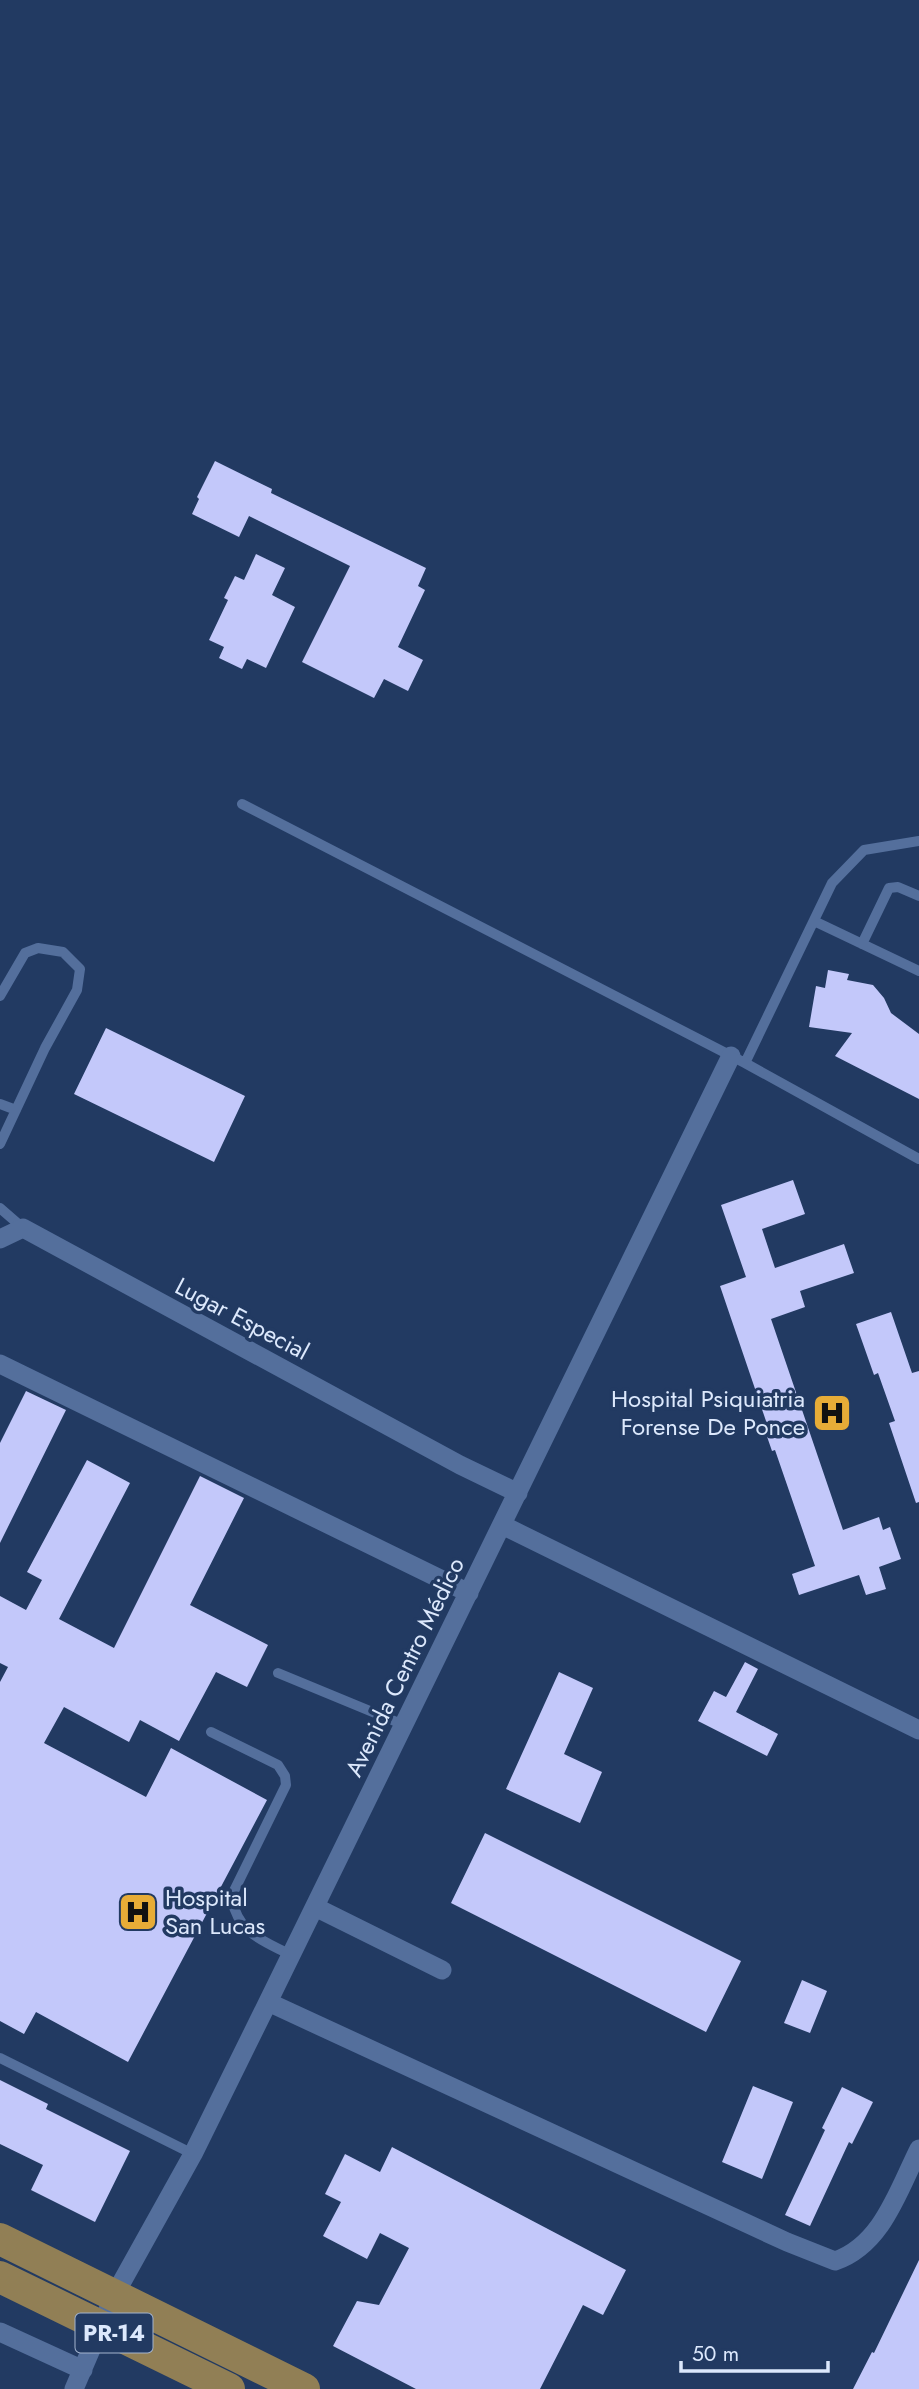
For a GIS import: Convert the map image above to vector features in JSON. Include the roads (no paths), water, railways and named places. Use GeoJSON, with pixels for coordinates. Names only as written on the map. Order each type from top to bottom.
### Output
{"type":"FeatureCollection","features":[{"type":"Feature","properties":{"kind":"main road","name":"PR-14"},"geometry":{"type":"LineString","coordinates":[[0,2239],[304,2389]]}},
{"type":"Feature","properties":{"kind":"main road","name":"PR-14"},"geometry":{"type":"LineString","coordinates":[[0,2277],[229,2389]]}},
{"type":"Feature","properties":{"kind":"street","name":"Avenida Centro Médico"},"geometry":{"type":"LineString","coordinates":[[74,2389],[114,2296],[192,2154],[502,1525],[738,1059]]}},
{"type":"Feature","properties":{"kind":"street","name":"Lugar Especial"},"geometry":{"type":"LineString","coordinates":[[23,1228],[460,1465],[518,1493]]}},
{"type":"Feature","properties":{"kind":"street"},"geometry":{"type":"LineString","coordinates":[[0,1239],[23,1228]]}},
{"type":"Feature","properties":{"kind":"street"},"geometry":{"type":"LineString","coordinates":[[0,1364],[469,1594]]}},
{"type":"Feature","properties":{"kind":"street"},"geometry":{"type":"LineString","coordinates":[[502,1525],[919,1730]]}},
{"type":"Feature","properties":{"kind":"street"},"geometry":{"type":"LineString","coordinates":[[314,1906],[442,1970]]}},
{"type":"Feature","properties":{"kind":"street"},"geometry":{"type":"LineString","coordinates":[[268,2001],[774,2236],[835,2261],[853,2255],[878,2231],[919,2149]]}},
{"type":"Feature","properties":{"kind":"street"},"geometry":{"type":"LineString","coordinates":[[0,2332],[83,2370]]}},
{"type":"Feature","properties":{"kind":"lane"},"geometry":{"type":"LineString","coordinates":[[242,804],[738,1059],[919,1159]]}},
{"type":"Feature","properties":{"kind":"lane"},"geometry":{"type":"LineString","coordinates":[[738,1059],[832,883],[864,850],[919,841]]}},
{"type":"Feature","properties":{"kind":"lane"},"geometry":{"type":"LineString","coordinates":[[862,944],[889,888],[898,887],[919,896]]}},
{"type":"Feature","properties":{"kind":"lane"},"geometry":{"type":"LineString","coordinates":[[814,921],[919,971]]}},
{"type":"Feature","properties":{"kind":"lane"},"geometry":{"type":"LineString","coordinates":[[0,996],[25,953],[38,948],[63,952],[80,969],[77,990],[45,1048],[0,1144]]}},
{"type":"Feature","properties":{"kind":"lane"},"geometry":{"type":"LineString","coordinates":[[0,1104],[16,1110]]}},
{"type":"Feature","properties":{"kind":"lane"},"geometry":{"type":"LineString","coordinates":[[0,1209],[23,1228]]}},
{"type":"Feature","properties":{"kind":"lane"},"geometry":{"type":"LineString","coordinates":[[278,1673],[404,1725]]}},
{"type":"Feature","properties":{"kind":"lane"},"geometry":{"type":"LineString","coordinates":[[211,1732],[278,1765],[285,1776],[286,1785],[231,1897],[240,1923],[251,1934],[291,1955]]}},
{"type":"Feature","properties":{"kind":"lane"},"geometry":{"type":"LineString","coordinates":[[0,2058],[192,2154]]}},
{"type":"Feature","properties":{"kind":"place","name":"Hospital Psiquiatria Forense De Ponce"},"geometry":{"type":"Point","coordinates":[832,1413]}},
{"type":"Feature","properties":{"kind":"place","name":"Hospital San Lucas"},"geometry":{"type":"Point","coordinates":[138,1912]}}]}
